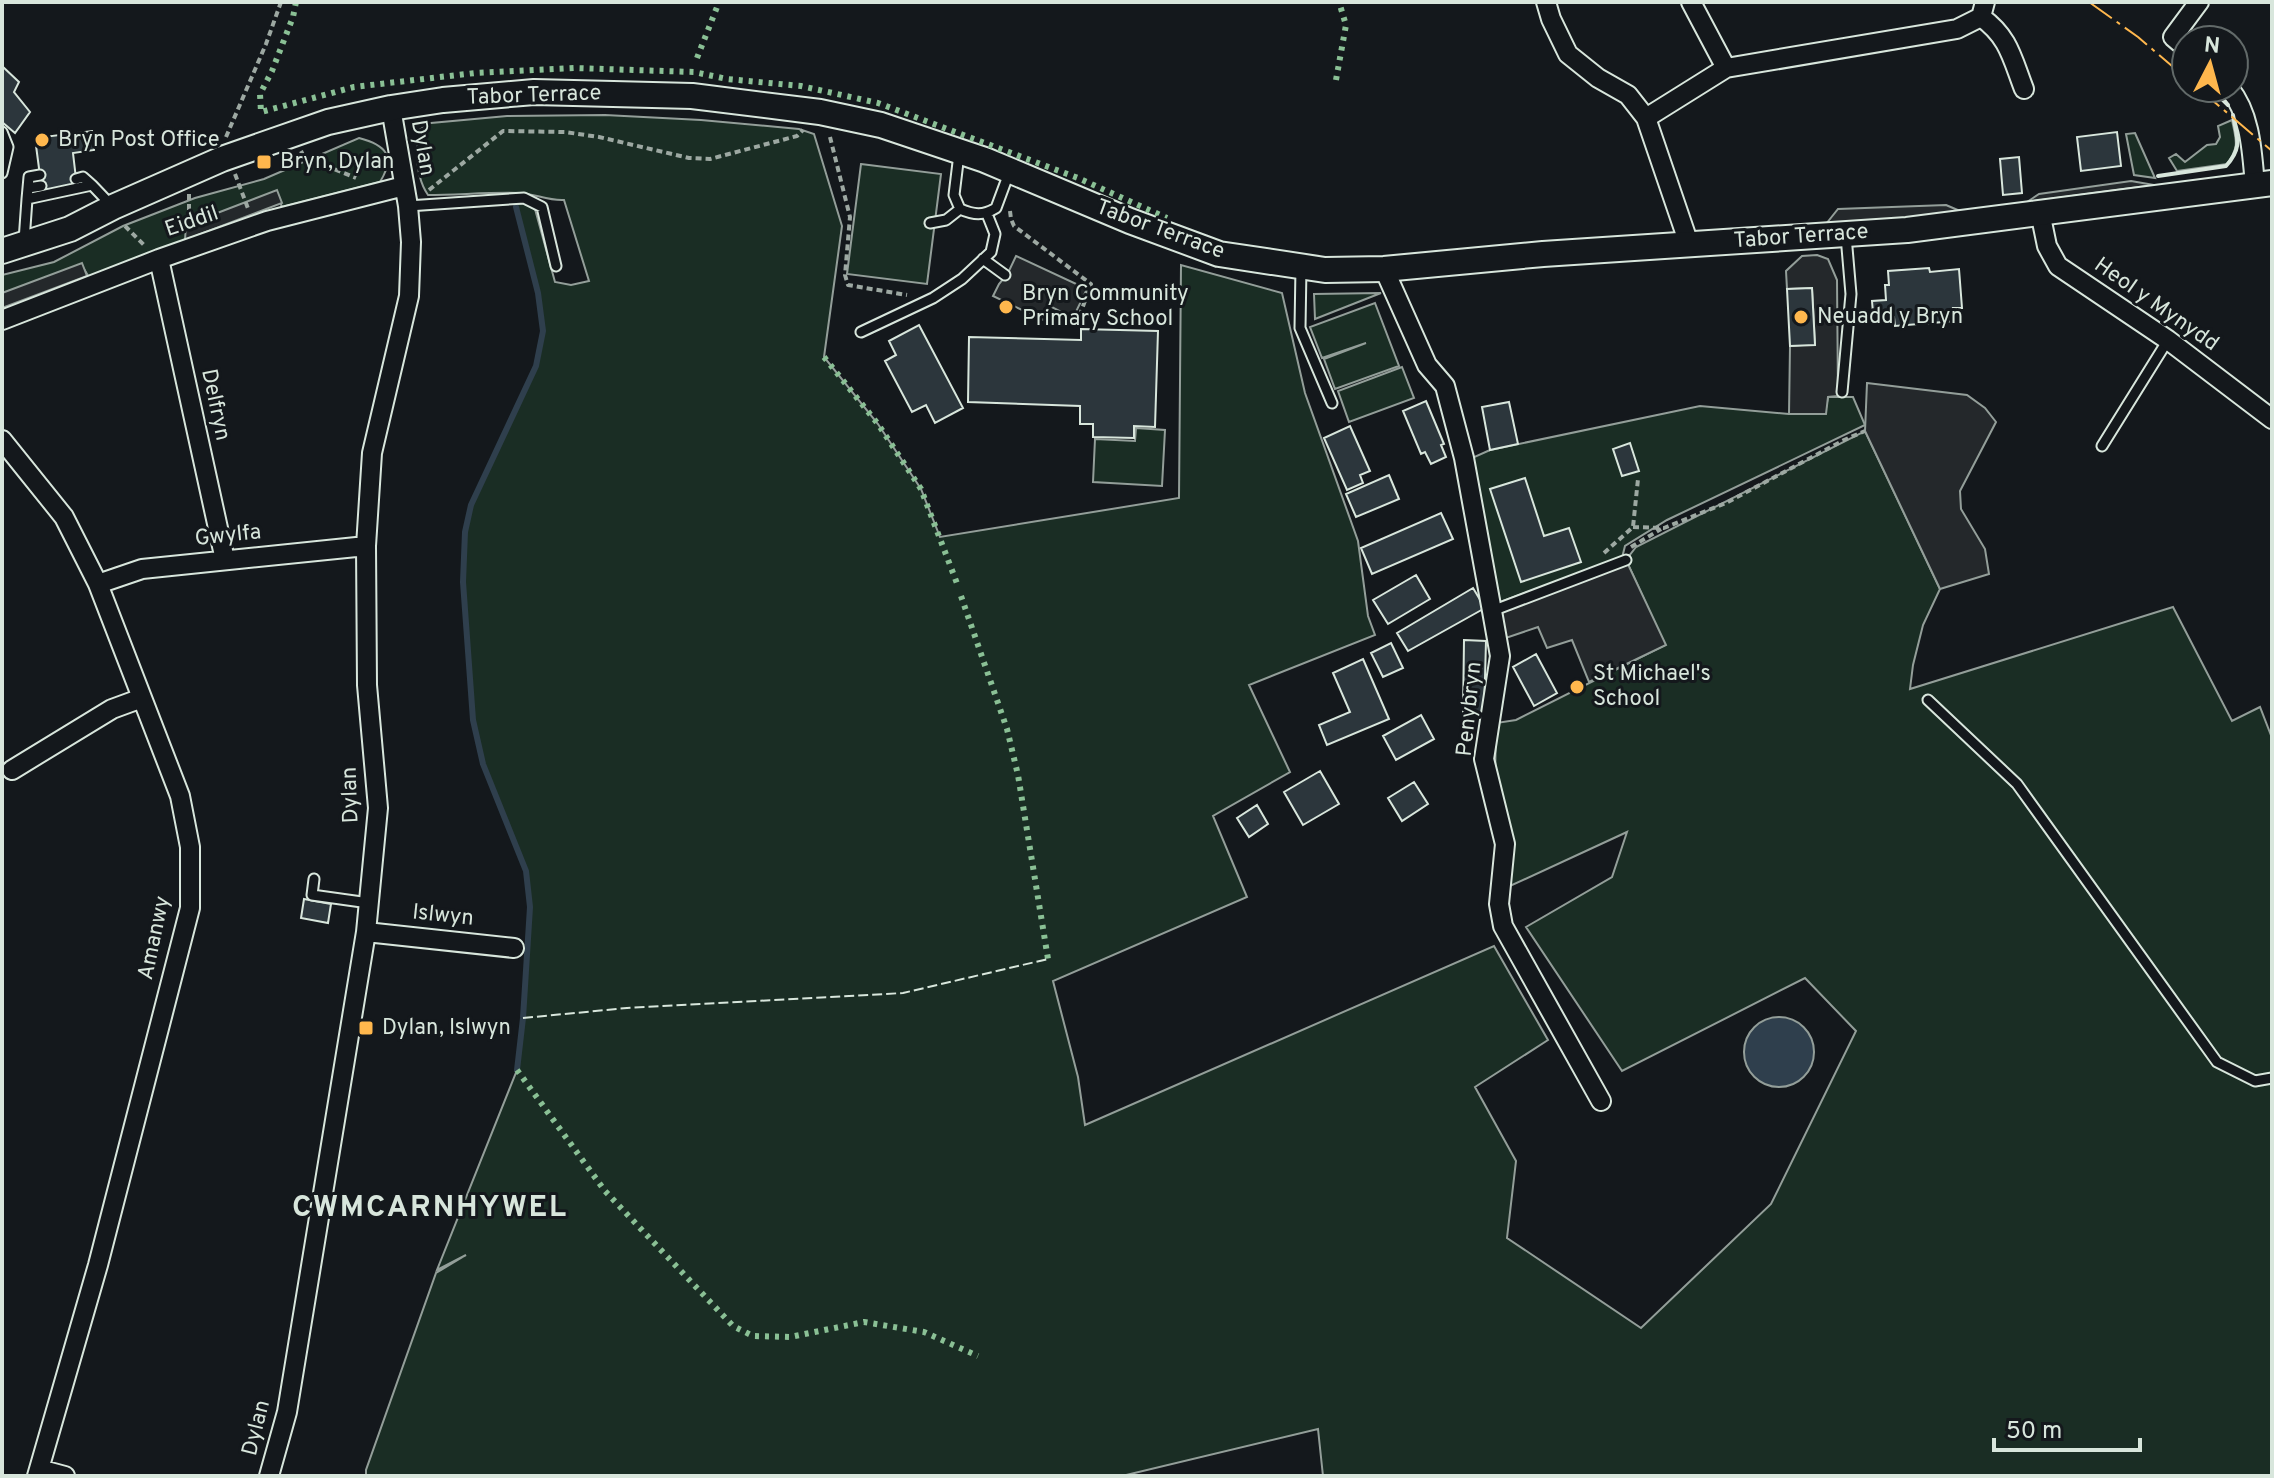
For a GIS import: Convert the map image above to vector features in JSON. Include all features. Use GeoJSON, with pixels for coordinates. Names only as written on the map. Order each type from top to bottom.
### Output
{"type":"FeatureCollection","features":[{"type":"Feature","properties":{"kind":"main road","name":"Tabor Terrace"},"geometry":{"type":"LineString","coordinates":[[13,248],[70,229],[225,158],[328,122],[443,100],[534,92],[692,96],[822,112],[881,125],[959,151],[1219,254],[1325,270],[1384,269],[1543,254],[1907,230],[2264,184]]}},
{"type":"Feature","properties":{"kind":"street"},"geometry":{"type":"LineString","coordinates":[[1546,2],[1568,54],[1598,78],[1628,95],[1646,118],[1689,244]]}},
{"type":"Feature","properties":{"kind":"street"},"geometry":{"type":"LineString","coordinates":[[1691,2],[1726,68]]}},
{"type":"Feature","properties":{"kind":"street"},"geometry":{"type":"LineString","coordinates":[[2183,24],[2199,2]]}},
{"type":"Feature","properties":{"kind":"street"},"geometry":{"type":"LineString","coordinates":[[1646,118],[1726,68],[1957,29],[1983,9],[2004,38],[2024,89]]}},
{"type":"Feature","properties":{"kind":"street"},"geometry":{"type":"LineString","coordinates":[[2241,104],[2264,184]]}},
{"type":"Feature","properties":{"kind":"street","name":"Dylan"},"geometry":{"type":"LineString","coordinates":[[269,1476],[287,1412],[366,932],[378,808],[367,685],[366,546],[372,453],[409,296],[411,242],[391,108]]}},
{"type":"Feature","properties":{"kind":"street","name":"Eiddil"},"geometry":{"type":"LineString","coordinates":[[2,320],[254,225],[404,186]]}},
{"type":"Feature","properties":{"kind":"street","name":"Heol y Mynydd"},"geometry":{"type":"LineString","coordinates":[[2040,212],[2047,246],[2058,266],[2168,340],[2272,419]]}},
{"type":"Feature","properties":{"kind":"street","name":"Delfryn"},"geometry":{"type":"LineString","coordinates":[[159,259],[225,560]]}},
{"type":"Feature","properties":{"kind":"street","name":"Penybryn"},"geometry":{"type":"LineString","coordinates":[[1384,269],[1427,365],[1445,386],[1464,458],[1492,611],[1500,656],[1484,759],[1505,844],[1499,904],[1503,926],[1601,1101]]}},
{"type":"Feature","properties":{"kind":"street","name":"Amanwy"},"geometry":{"type":"LineString","coordinates":[[2,440],[64,517],[98,584],[180,796],[190,847],[190,908],[98,1265],[38,1473]]}},
{"type":"Feature","properties":{"kind":"street","name":"Gwylfa"},"geometry":{"type":"LineString","coordinates":[[98,584],[142,569],[366,546]]}},
{"type":"Feature","properties":{"kind":"street"},"geometry":{"type":"LineString","coordinates":[[12,770],[112,709],[142,698]]}},
{"type":"Feature","properties":{"kind":"street","name":"Islwyn"},"geometry":{"type":"LineString","coordinates":[[366,932],[514,948]]}},
{"type":"Feature","properties":{"kind":"street"},"geometry":{"type":"LineString","coordinates":[[38,1473],[65,1476]]}},
{"type":"Feature","properties":{"kind":"lane"},"geometry":{"type":"LineString","coordinates":[[2,132],[8,147],[2,173]]}},
{"type":"Feature","properties":{"kind":"lane"},"geometry":{"type":"LineString","coordinates":[[959,151],[954,195],[960,209],[972,215],[987,214],[996,208],[1010,171]]}},
{"type":"Feature","properties":{"kind":"lane"},"geometry":{"type":"LineString","coordinates":[[78,175],[113,207]]}},
{"type":"Feature","properties":{"kind":"lane"},"geometry":{"type":"LineString","coordinates":[[13,248],[29,177],[40,180]]}},
{"type":"Feature","properties":{"kind":"lane"},"geometry":{"type":"LineString","coordinates":[[27,194],[92,185]]}},
{"type":"Feature","properties":{"kind":"lane"},"geometry":{"type":"LineString","coordinates":[[408,206],[524,198],[542,207],[556,266]]}},
{"type":"Feature","properties":{"kind":"lane"},"geometry":{"type":"LineString","coordinates":[[930,223],[946,220],[960,209]]}},
{"type":"Feature","properties":{"kind":"lane"},"geometry":{"type":"LineString","coordinates":[[861,332],[921,304],[962,279],[991,252],[995,234],[987,214]]}},
{"type":"Feature","properties":{"kind":"lane"},"geometry":{"type":"LineString","coordinates":[[1842,392],[1851,294],[1846,234]]}},
{"type":"Feature","properties":{"kind":"lane"},"geometry":{"type":"LineString","coordinates":[[983,259],[1005,275]]}},
{"type":"Feature","properties":{"kind":"lane"},"geometry":{"type":"LineString","coordinates":[[1301,267],[1300,328],[1332,403]]}},
{"type":"Feature","properties":{"kind":"lane"},"geometry":{"type":"LineString","coordinates":[[2102,446],[2168,340]]}},
{"type":"Feature","properties":{"kind":"lane"},"geometry":{"type":"LineString","coordinates":[[1492,611],[1626,560]]}},
{"type":"Feature","properties":{"kind":"lane"},"geometry":{"type":"LineString","coordinates":[[1928,700],[2017,784],[2217,1062],[2255,1081],[2272,1078]]}},
{"type":"Feature","properties":{"kind":"lane"},"geometry":{"type":"LineString","coordinates":[[314,879],[312,895],[369,903]]}},
{"type":"Feature","properties":{"kind":"path"},"geometry":{"type":"LineString","coordinates":[[254,225],[225,158],[227,130],[266,44],[281,2]]}},
{"type":"Feature","properties":{"kind":"path"},"geometry":{"type":"LineString","coordinates":[[408,206],[503,131],[565,132],[689,158],[710,159],[797,136],[822,112],[850,217],[845,275],[848,285],[914,296],[921,304]]}},
{"type":"Feature","properties":{"kind":"path"},"geometry":{"type":"LineString","coordinates":[[293,134],[304,157],[358,179],[374,193]]}},
{"type":"Feature","properties":{"kind":"path"},"geometry":{"type":"LineString","coordinates":[[184,176],[190,195],[189,224],[199,245]]}},
{"type":"Feature","properties":{"kind":"path"},"geometry":{"type":"LineString","coordinates":[[113,207],[127,229],[159,259]]}},
{"type":"Feature","properties":{"kind":"path"},"geometry":{"type":"LineString","coordinates":[[1010,207],[1014,226],[1091,284],[1077,323]]}},
{"type":"Feature","properties":{"kind":"path"},"geometry":{"type":"LineString","coordinates":[[1626,560],[1626,554],[1633,545],[1664,528],[1726,503],[1865,431]]}},
{"type":"Feature","properties":{"kind":"path"},"geometry":{"type":"LineString","coordinates":[[1595,561],[1633,527],[1638,479]]}},
{"type":"Feature","properties":{"kind":"path"},"geometry":{"type":"LineString","coordinates":[[1633,527],[1664,528]]}},
{"type":"Feature","properties":{"kind":"green space"},"geometry":{"type":"Polygon","coordinates":[[[605,115],[701,120],[799,129],[814,134],[842,226],[824,357],[878,424],[921,489],[940,537],[1179,498],[1181,265],[1282,293],[1305,393],[1358,541],[1368,616],[1375,635],[1249,685],[1290,772],[1213,816],[1247,897],[1053,981],[1078,1077],[1085,1125],[1494,946],[1548,1040],[1475,1087],[1516,1161],[1507,1238],[1641,1328],[1771,1204],[1856,1031],[1805,978],[1622,1071],[1526,927],[1612,877],[1627,832],[1510,886],[1510,827],[1495,784],[1496,723],[1516,720],[1665,645],[1626,560],[1636,547],[1865,431],[1940,589],[1923,625],[1910,689],[2173,607],[2232,721],[2260,707],[2272,738],[2272,1476],[1323,1476],[1318,1429],[1122,1476],[366,1476],[436,1273],[466,1255],[437,1270],[517,1070],[530,907],[526,871],[483,764],[473,720],[463,582],[465,532],[471,505],[536,366],[543,331],[538,293],[516,204],[524,203],[535,209],[555,282],[571,285],[589,281],[564,200],[520,193],[428,195],[418,164],[419,130],[431,123],[507,116],[605,115]]]}},
{"type":"Feature","properties":{"kind":"green space"},"geometry":{"type":"Polygon","coordinates":[[[2232,120],[2235,147],[2227,164],[2177,171],[2169,158],[2176,154],[2185,162],[2207,145],[2216,144],[2220,137],[2218,126],[2232,120]]]}},
{"type":"Feature","properties":{"kind":"green space"},"geometry":{"type":"Polygon","coordinates":[[[2135,133],[2155,178],[2134,175],[2126,134],[2135,133]]]}},
{"type":"Feature","properties":{"kind":"green space"},"geometry":{"type":"Polygon","coordinates":[[[359,138],[376,144],[386,153],[387,165],[380,182],[282,207],[277,195],[187,227],[194,242],[90,279],[84,269],[2,298],[2,275],[54,262],[123,226],[195,198],[264,179],[359,138]]]}},
{"type":"Feature","properties":{"kind":"green space"},"geometry":{"type":"Polygon","coordinates":[[[861,164],[941,174],[927,284],[847,274],[861,164]]]}},
{"type":"Feature","properties":{"kind":"green space"},"geometry":{"type":"Polygon","coordinates":[[[1381,293],[1315,319],[1314,294],[1381,293]]]}},
{"type":"Feature","properties":{"kind":"green space"},"geometry":{"type":"Polygon","coordinates":[[[1375,303],[1399,366],[1335,389],[1324,359],[1366,343],[1322,358],[1310,327],[1375,303]]]}},
{"type":"Feature","properties":{"kind":"green space"},"geometry":{"type":"Polygon","coordinates":[[[1402,367],[1414,398],[1349,422],[1338,391],[1402,367]]]}},
{"type":"Feature","properties":{"kind":"green space"},"geometry":{"type":"Polygon","coordinates":[[[1828,397],[1853,397],[1865,425],[1667,520],[1625,546],[1622,558],[1500,602],[1472,458],[1490,450],[1700,406],[1825,414],[1828,397]]]}},
{"type":"Feature","properties":{"kind":"green space"},"geometry":{"type":"Polygon","coordinates":[[[1136,428],[1165,430],[1162,486],[1093,482],[1095,439],[1135,441],[1136,428]]]}},
{"type":"Feature","properties":{"kind":"shaded area"},"geometry":{"type":"Polygon","coordinates":[[[2131,181],[2154,185],[2027,202],[2039,194],[2131,181]]]}},
{"type":"Feature","properties":{"kind":"shaded area"},"geometry":{"type":"Polygon","coordinates":[[[277,190],[282,203],[185,240],[186,225],[277,190]]]}},
{"type":"Feature","properties":{"kind":"shaded area"},"geometry":{"type":"Polygon","coordinates":[[[1946,205],[1967,214],[1826,224],[1838,209],[1946,205]]]}},
{"type":"Feature","properties":{"kind":"shaded area"},"geometry":{"type":"Polygon","coordinates":[[[1817,255],[1828,259],[1837,280],[1838,396],[1828,397],[1826,414],[1789,414],[1790,346],[1815,344],[1812,288],[1787,289],[1786,271],[1802,256],[1817,255]]]}},
{"type":"Feature","properties":{"kind":"shaded area"},"geometry":{"type":"Polygon","coordinates":[[[1016,256],[1087,289],[1073,318],[1050,306],[1043,320],[993,296],[1016,256]]]}},
{"type":"Feature","properties":{"kind":"shaded area"},"geometry":{"type":"Polygon","coordinates":[[[82,263],[87,276],[2,308],[2,293],[82,263]]]}},
{"type":"Feature","properties":{"kind":"shaded area"},"geometry":{"type":"Polygon","coordinates":[[[1867,383],[1967,395],[1985,408],[1996,422],[1960,491],[1961,509],[1985,549],[1989,574],[1940,589],[1865,431],[1867,383]]]}},
{"type":"Feature","properties":{"kind":"shaded area"},"geometry":{"type":"Polygon","coordinates":[[[1626,560],[1666,645],[1589,682],[1572,640],[1547,648],[1538,627],[1497,641],[1492,611],[1626,560]]]}},
{"type":"Feature","properties":{"kind":"water"},"geometry":{"type":"Polygon","coordinates":[[[1779,1017],[1804,1027],[1814,1052],[1804,1077],[1779,1087],[1754,1077],[1744,1052],[1754,1027],[1779,1017]]]}},
{"type":"Feature","properties":{"kind":"building"},"geometry":{"type":"Polygon","coordinates":[[[2,66],[19,82],[14,92],[30,112],[15,133],[2,122],[2,66]]]}},
{"type":"Feature","properties":{"kind":"building"},"geometry":{"type":"Polygon","coordinates":[[[92,131],[94,150],[73,153],[77,187],[42,191],[35,138],[92,131]]]}},
{"type":"Feature","properties":{"kind":"building"},"geometry":{"type":"Polygon","coordinates":[[[2117,132],[2121,166],[2081,171],[2077,137],[2117,132]]]}},
{"type":"Feature","properties":{"kind":"building"},"geometry":{"type":"Polygon","coordinates":[[[2019,157],[2022,193],[2003,195],[2000,159],[2019,157]]]}},
{"type":"Feature","properties":{"kind":"building"},"geometry":{"type":"Polygon","coordinates":[[[1929,268],[1930,272],[1959,269],[1962,308],[1953,308],[1955,321],[1895,326],[1894,317],[1886,318],[1886,312],[1873,313],[1872,301],[1886,300],[1888,271],[1929,268]]]}},
{"type":"Feature","properties":{"kind":"building","name":"Neuadd y Bryn"},"geometry":{"type":"Polygon","coordinates":[[[1812,288],[1815,345],[1790,346],[1787,289],[1812,288]]]}},
{"type":"Feature","properties":{"kind":"building"},"geometry":{"type":"Polygon","coordinates":[[[919,325],[963,408],[935,423],[926,405],[912,412],[885,361],[896,355],[889,341],[919,325]]]}},
{"type":"Feature","properties":{"kind":"building"},"geometry":{"type":"Polygon","coordinates":[[[1081,329],[1158,331],[1155,427],[1134,426],[1134,438],[1093,437],[1093,424],[1080,424],[1080,406],[968,402],[969,337],[1081,340],[1081,329]]]}},
{"type":"Feature","properties":{"kind":"building"},"geometry":{"type":"Polygon","coordinates":[[[1426,401],[1444,444],[1441,445],[1446,457],[1431,464],[1425,452],[1421,454],[1403,411],[1426,401]]]}},
{"type":"Feature","properties":{"kind":"building"},"geometry":{"type":"Polygon","coordinates":[[[1509,402],[1518,444],[1490,450],[1482,407],[1509,402]]]}},
{"type":"Feature","properties":{"kind":"building"},"geometry":{"type":"Polygon","coordinates":[[[1350,426],[1370,471],[1360,475],[1363,483],[1347,490],[1324,438],[1350,426]]]}},
{"type":"Feature","properties":{"kind":"building"},"geometry":{"type":"Polygon","coordinates":[[[1630,443],[1639,471],[1622,476],[1613,449],[1630,443]]]}},
{"type":"Feature","properties":{"kind":"building"},"geometry":{"type":"Polygon","coordinates":[[[1389,475],[1399,499],[1356,517],[1346,494],[1389,475]]]}},
{"type":"Feature","properties":{"kind":"building"},"geometry":{"type":"Polygon","coordinates":[[[1525,478],[1544,536],[1569,528],[1581,562],[1521,582],[1490,489],[1525,478]]]}},
{"type":"Feature","properties":{"kind":"building"},"geometry":{"type":"Polygon","coordinates":[[[1441,513],[1453,539],[1372,574],[1361,548],[1441,513]]]}},
{"type":"Feature","properties":{"kind":"building"},"geometry":{"type":"Polygon","coordinates":[[[1416,575],[1430,599],[1388,624],[1373,600],[1416,575]]]}},
{"type":"Feature","properties":{"kind":"building"},"geometry":{"type":"Polygon","coordinates":[[[1473,588],[1485,608],[1408,651],[1397,633],[1473,588]]]}},
{"type":"Feature","properties":{"kind":"building"},"geometry":{"type":"Polygon","coordinates":[[[1464,640],[1486,641],[1484,715],[1463,714],[1464,640]]]}},
{"type":"Feature","properties":{"kind":"building"},"geometry":{"type":"Polygon","coordinates":[[[1391,643],[1403,668],[1383,677],[1371,653],[1391,643]]]}},
{"type":"Feature","properties":{"kind":"building"},"geometry":{"type":"Polygon","coordinates":[[[1536,654],[1557,693],[1534,706],[1513,667],[1536,654]]]}},
{"type":"Feature","properties":{"kind":"building"},"geometry":{"type":"Polygon","coordinates":[[[1363,659],[1389,719],[1327,745],[1319,725],[1350,712],[1333,673],[1363,659]]]}},
{"type":"Feature","properties":{"kind":"building"},"geometry":{"type":"Polygon","coordinates":[[[1421,715],[1434,739],[1396,760],[1383,736],[1421,715]]]}},
{"type":"Feature","properties":{"kind":"building"},"geometry":{"type":"Polygon","coordinates":[[[1320,771],[1339,804],[1303,825],[1284,792],[1320,771]]]}},
{"type":"Feature","properties":{"kind":"building"},"geometry":{"type":"Polygon","coordinates":[[[1414,782],[1428,804],[1402,821],[1388,798],[1414,782]]]}},
{"type":"Feature","properties":{"kind":"building"},"geometry":{"type":"Polygon","coordinates":[[[1257,805],[1268,824],[1249,837],[1237,818],[1257,805]]]}},
{"type":"Feature","properties":{"kind":"building"},"geometry":{"type":"Polygon","coordinates":[[[304,899],[331,904],[328,923],[301,918],[304,899]]]}},
{"type":"Feature","properties":{"kind":"waterway"},"geometry":{"type":"LineString","coordinates":[[516,207],[538,293],[543,331],[536,366],[471,505],[465,532],[463,582],[473,720],[483,764],[526,871],[530,907],[517,1070]]}},
{"type":"Feature","properties":{"kind":"hedge"},"geometry":{"type":"LineString","coordinates":[[296,2],[272,71],[260,94],[261,112],[354,87],[475,73],[575,68],[694,72],[727,79],[801,86],[878,103],[1078,178],[1167,218]]}},
{"type":"Feature","properties":{"kind":"hedge"},"geometry":{"type":"LineString","coordinates":[[697,58],[719,2]]}},
{"type":"Feature","properties":{"kind":"hedge"},"geometry":{"type":"LineString","coordinates":[[1336,80],[1346,25],[1339,2]]}},
{"type":"Feature","properties":{"kind":"hedge"},"geometry":{"type":"LineString","coordinates":[[824,357],[878,424],[921,489],[958,586]]}},
{"type":"Feature","properties":{"kind":"hedge"},"geometry":{"type":"LineString","coordinates":[[961,596],[1007,729],[1018,775],[1048,959]]}},
{"type":"Feature","properties":{"kind":"hedge"},"geometry":{"type":"LineString","coordinates":[[517,1070],[605,1191],[733,1326],[753,1336],[790,1337],[864,1322],[924,1332],[978,1356]]}},
{"type":"Feature","properties":{"kind":"fence"},"geometry":{"type":"LineString","coordinates":[[523,1018],[627,1008],[903,993],[1048,959]]}},
{"type":"Feature","properties":{"kind":"wall"},"geometry":{"type":"LineString","coordinates":[[2158,176],[2226,166],[2237,148],[2233,115]]}},
{"type":"Feature","properties":{"kind":"power"},"geometry":{"type":"LineString","coordinates":[[2089,2],[2170,64]]}},
{"type":"Feature","properties":{"kind":"power"},"geometry":{"type":"LineString","coordinates":[[2217,104],[2272,151]]}},
{"type":"Feature","properties":{"kind":"place","name":"Bryn Post Office"},"geometry":{"type":"Point","coordinates":[42,140]}},
{"type":"Feature","properties":{"kind":"place","name":"Bryn, Dylan"},"geometry":{"type":"Point","coordinates":[264,162]}},
{"type":"Feature","properties":{"kind":"place","name":"Bryn Community Primary School"},"geometry":{"type":"Point","coordinates":[1006,307]}},
{"type":"Feature","properties":{"kind":"place","name":"Neuadd y Bryn"},"geometry":{"type":"Point","coordinates":[1801,317]}},
{"type":"Feature","properties":{"kind":"place","name":"St Michael's School"},"geometry":{"type":"Point","coordinates":[1577,687]}},
{"type":"Feature","properties":{"kind":"place","name":"Dylan, Islwyn"},"geometry":{"type":"Point","coordinates":[366,1028]}},
{"type":"Feature","properties":{"kind":"district","name":"CWMCARNHYWEL"},"geometry":{"type":"Point","coordinates":[430,1208]}}]}
